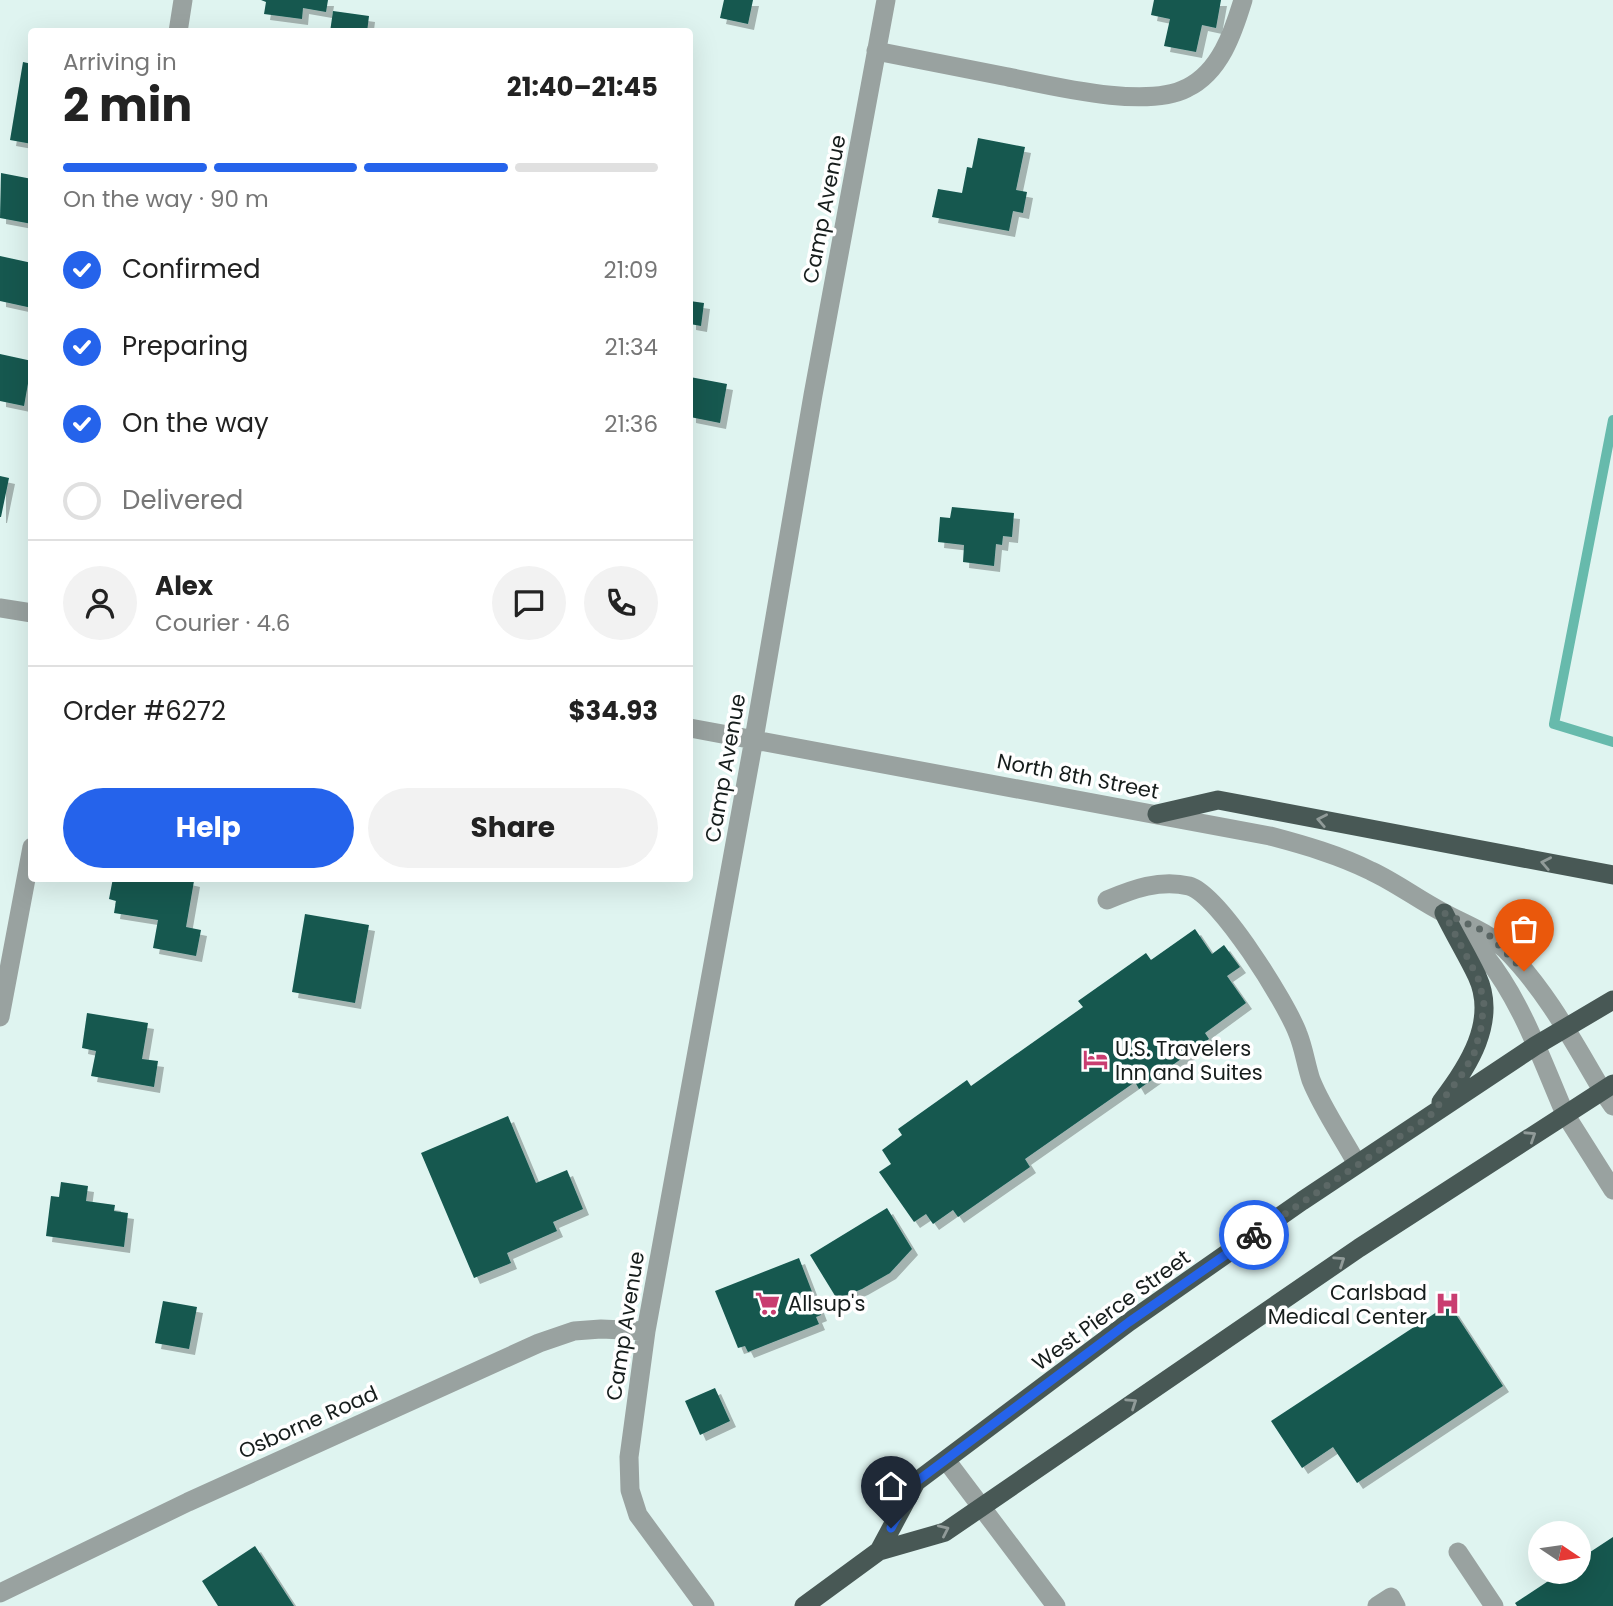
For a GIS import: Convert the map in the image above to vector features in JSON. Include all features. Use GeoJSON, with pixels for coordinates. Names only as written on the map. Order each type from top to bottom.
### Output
{"type":"FeatureCollection","features":[{"type":"Feature","properties":{"kind":"highway"},"geometry":{"type":"LineString","coordinates":[[1157,814],[1218,800],[1613,875]]}},
{"type":"Feature","properties":{"kind":"highway"},"geometry":{"type":"LineString","coordinates":[[1430,1116],[1461,1076],[1474,1054],[1484,1002],[1478,978],[1444,913]]}},
{"type":"Feature","properties":{"kind":"highway","name":"West Pierce Street"},"geometry":{"type":"LineString","coordinates":[[879,1551],[916,1482],[1140,1315],[1357,1164],[1535,1046],[1613,1000]]}},
{"type":"Feature","properties":{"kind":"highway","name":"West Pierce Street"},"geometry":{"type":"LineString","coordinates":[[804,1606],[879,1551],[945,1532],[1359,1248],[1565,1114],[1609,1093]]}},
{"type":"Feature","properties":{"kind":"street"},"geometry":{"type":"LineString","coordinates":[[179,28],[183,0]]}},
{"type":"Feature","properties":{"kind":"street","name":"Camp Avenue"},"geometry":{"type":"LineString","coordinates":[[705,1606],[638,1515],[630,1490],[629,1457],[646,1331],[886,0]]}},
{"type":"Feature","properties":{"kind":"street"},"geometry":{"type":"LineString","coordinates":[[876,51],[1066,88],[1156,97],[1187,89],[1211,69],[1221,56],[1243,0]]}},
{"type":"Feature","properties":{"kind":"street"},"geometry":{"type":"LineString","coordinates":[[0,608],[28,612]]}},
{"type":"Feature","properties":{"kind":"street","name":"North 8th Street"},"geometry":{"type":"LineString","coordinates":[[693,729],[1270,836],[1308,846],[1371,870],[1444,913],[1486,932],[1506,950],[1542,992],[1609,1093]]}},
{"type":"Feature","properties":{"kind":"street"},"geometry":{"type":"LineString","coordinates":[[0,1017],[28,869]]}},
{"type":"Feature","properties":{"kind":"street"},"geometry":{"type":"LineString","coordinates":[[1107,900],[1135,888],[1165,883],[1192,887],[1214,905],[1259,962],[1298,1033],[1312,1082],[1357,1164]]}},
{"type":"Feature","properties":{"kind":"street","name":"North 8th Street"},"geometry":{"type":"LineString","coordinates":[[1444,913],[1486,957],[1524,1019],[1565,1114],[1613,1190]]}},
{"type":"Feature","properties":{"kind":"street","name":"Osborne Road"},"geometry":{"type":"LineString","coordinates":[[0,1593],[188,1502],[539,1343],[574,1331],[646,1331]]}},
{"type":"Feature","properties":{"kind":"street"},"geometry":{"type":"LineString","coordinates":[[946,1460],[1056,1606]]}},
{"type":"Feature","properties":{"kind":"street"},"geometry":{"type":"LineString","coordinates":[[1458,1552],[1494,1606]]}},
{"type":"Feature","properties":{"kind":"street"},"geometry":{"type":"LineString","coordinates":[[1377,1606],[1391,1597],[1396,1606]]}},
{"type":"Feature","properties":{"kind":"building"},"geometry":{"type":"Polygon","coordinates":[[[261,0],[328,0],[326,12],[303,8],[302,19],[264,14],[266,2],[261,0]]]}},
{"type":"Feature","properties":{"kind":"building"},"geometry":{"type":"Polygon","coordinates":[[[724,0],[753,0],[748,24],[720,18],[724,0]]]}},
{"type":"Feature","properties":{"kind":"building"},"geometry":{"type":"Polygon","coordinates":[[[1154,0],[1221,0],[1216,28],[1202,25],[1196,52],[1164,46],[1170,19],[1151,15],[1154,0]]]}},
{"type":"Feature","properties":{"kind":"building"},"geometry":{"type":"Polygon","coordinates":[[[333,11],[369,16],[368,28],[331,28],[333,11]]]}},
{"type":"Feature","properties":{"kind":"building"},"geometry":{"type":"Polygon","coordinates":[[[23,62],[28,63],[28,143],[10,140],[23,62]]]}},
{"type":"Feature","properties":{"kind":"building"},"geometry":{"type":"Polygon","coordinates":[[[978,138],[1025,147],[1016,190],[1027,192],[1023,213],[1013,211],[1009,231],[932,217],[938,189],[962,193],[967,167],[972,168],[978,138]]]}},
{"type":"Feature","properties":{"kind":"building"},"geometry":{"type":"Polygon","coordinates":[[[1,173],[28,178],[28,223],[0,218],[1,173]]]}},
{"type":"Feature","properties":{"kind":"building"},"geometry":{"type":"Polygon","coordinates":[[[0,256],[28,262],[28,307],[0,301],[0,256]]]}},
{"type":"Feature","properties":{"kind":"building"},"geometry":{"type":"Polygon","coordinates":[[[693,301],[704,303],[701,326],[693,325],[693,301]]]}},
{"type":"Feature","properties":{"kind":"building"},"geometry":{"type":"Polygon","coordinates":[[[0,354],[28,360],[24,406],[0,401],[0,354]]]}},
{"type":"Feature","properties":{"kind":"building"},"geometry":{"type":"Polygon","coordinates":[[[693,378],[727,384],[720,423],[693,418],[693,378]]]}},
{"type":"Feature","properties":{"kind":"building"},"geometry":{"type":"Polygon","coordinates":[[[0,476],[9,478],[1,517],[0,517],[0,476]]]}},
{"type":"Feature","properties":{"kind":"building"},"geometry":{"type":"Polygon","coordinates":[[[952,507],[1014,513],[1012,537],[1003,536],[1002,545],[996,544],[994,566],[963,562],[964,545],[938,542],[940,517],[950,518],[952,507]]]}},
{"type":"Feature","properties":{"kind":"building"},"geometry":{"type":"Polygon","coordinates":[[[112,882],[194,882],[186,927],[201,930],[196,956],[153,948],[158,920],[114,913],[116,901],[109,899],[112,882]]]}},
{"type":"Feature","properties":{"kind":"building"},"geometry":{"type":"Polygon","coordinates":[[[305,914],[369,925],[355,1003],[292,992],[305,914]]]}},
{"type":"Feature","properties":{"kind":"building","name":"U.S. Travelers Inn and Suites"},"geometry":{"type":"Polygon","coordinates":[[[1195,929],[1212,954],[1224,945],[1240,967],[1227,976],[1246,1003],[1205,1033],[1209,1039],[1139,1089],[1135,1082],[1025,1159],[1030,1167],[958,1217],[953,1210],[933,1224],[926,1214],[914,1222],[879,1172],[891,1164],[882,1150],[902,1135],[898,1129],[967,1080],[971,1086],[1083,1007],[1078,1001],[1146,953],[1151,960],[1195,929]]]}},
{"type":"Feature","properties":{"kind":"building"},"geometry":{"type":"Polygon","coordinates":[[[87,1013],[148,1023],[142,1059],[158,1061],[154,1087],[91,1076],[96,1051],[82,1048],[87,1013]]]}},
{"type":"Feature","properties":{"kind":"building"},"geometry":{"type":"Polygon","coordinates":[[[508,1116],[536,1183],[567,1170],[583,1209],[553,1222],[557,1231],[507,1253],[511,1263],[474,1278],[421,1153],[508,1116]]]}},
{"type":"Feature","properties":{"kind":"building"},"geometry":{"type":"Polygon","coordinates":[[[61,1182],[88,1186],[86,1201],[115,1205],[114,1211],[128,1213],[124,1247],[46,1236],[51,1196],[59,1197],[61,1182]]]}},
{"type":"Feature","properties":{"kind":"building"},"geometry":{"type":"Polygon","coordinates":[[[887,1208],[912,1249],[890,1273],[837,1299],[810,1255],[887,1208]]]}},
{"type":"Feature","properties":{"kind":"building","name":"Allsup's"},"geometry":{"type":"Polygon","coordinates":[[[799,1258],[821,1315],[816,1317],[819,1324],[748,1352],[745,1346],[738,1348],[715,1291],[799,1258]]]}},
{"type":"Feature","properties":{"kind":"building"},"geometry":{"type":"Polygon","coordinates":[[[163,1301],[197,1307],[189,1349],[155,1343],[163,1301]]]}},
{"type":"Feature","properties":{"kind":"building"},"geometry":{"type":"Polygon","coordinates":[[[1449,1304],[1503,1386],[1357,1483],[1333,1447],[1302,1468],[1271,1421],[1449,1304]]]}},
{"type":"Feature","properties":{"kind":"building"},"geometry":{"type":"Polygon","coordinates":[[[715,1388],[730,1421],[700,1435],[685,1401],[715,1388]]]}},
{"type":"Feature","properties":{"kind":"building"},"geometry":{"type":"Polygon","coordinates":[[[1613,1537],[1613,1606],[1517,1606],[1515,1603],[1544,1584],[1591,1584],[1591,1551],[1613,1537]]]}},
{"type":"Feature","properties":{"kind":"building"},"geometry":{"type":"Polygon","coordinates":[[[255,1546],[294,1606],[218,1606],[202,1581],[255,1546]]]}},
{"type":"Feature","properties":{"kind":"waterway"},"geometry":{"type":"LineString","coordinates":[[1613,420],[1554,724],[1613,742]]}},
{"type":"Feature","properties":{"kind":"way so far"},"geometry":{"type":"LineString","coordinates":[[1254,1235],[1430,1116],[1461,1076],[1474,1054],[1484,1002],[1478,978],[1444,913],[1486,932],[1524,971]]}},
{"type":"Feature","properties":{"kind":"place","name":"U.S. Travelers Inn and Suites"},"geometry":{"type":"Point","coordinates":[1095,1060]}},
{"type":"Feature","properties":{"kind":"place","name":"Allsup's"},"geometry":{"type":"Point","coordinates":[768,1303]}},
{"type":"Feature","properties":{"kind":"place","name":"Carlsbad Medical Center"},"geometry":{"type":"Point","coordinates":[1447,1304]}},
{"type":"Feature","properties":{"kind":"route"},"geometry":{"type":"LineString","coordinates":[[891,1528],[916,1482],[1129,1322],[1254,1235]]}}]}
